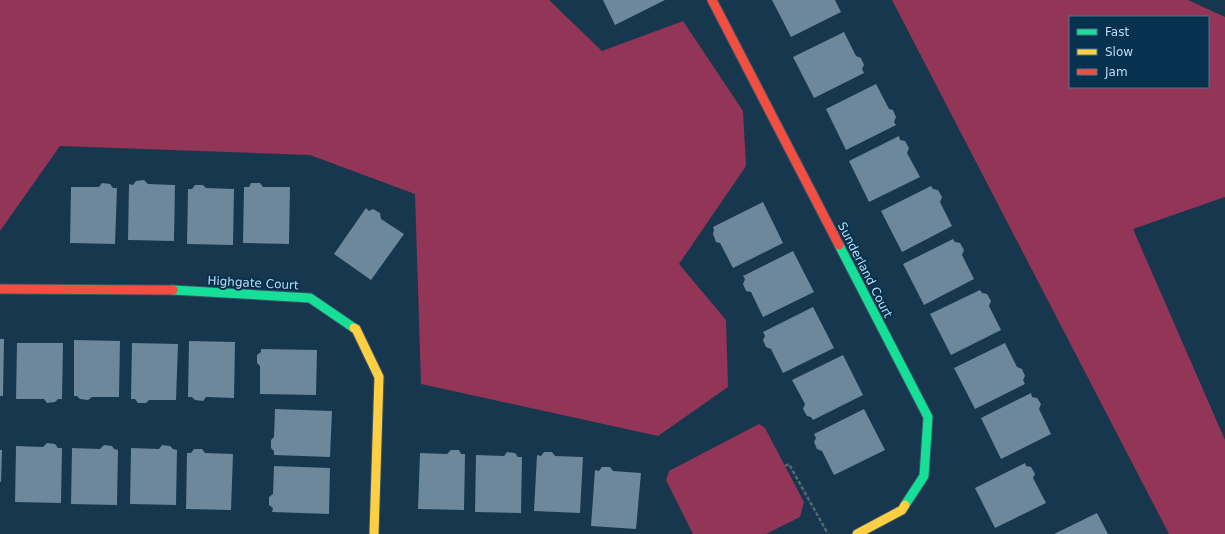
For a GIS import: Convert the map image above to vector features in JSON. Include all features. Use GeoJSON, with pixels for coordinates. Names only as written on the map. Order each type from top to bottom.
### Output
{"type":"FeatureCollection","features":[{"type":"Feature","properties":{"kind":"street","name":"Sunderland Court"},"geometry":{"type":"LineString","coordinates":[[712,0],[928,417],[924,476],[902,510],[858,534]]}},
{"type":"Feature","properties":{"kind":"street","name":"Highgate Court"},"geometry":{"type":"LineString","coordinates":[[0,289],[174,290],[310,298],[356,329],[379,377],[374,534]]}},
{"type":"Feature","properties":{"kind":"path"},"geometry":{"type":"LineString","coordinates":[[785,466],[790,464],[828,534]]}},
{"type":"Feature","properties":{"kind":"shaded area"},"geometry":{"type":"Polygon","coordinates":[[[0,0],[549,0],[602,51],[683,21],[743,111],[746,166],[679,264],[726,320],[728,387],[658,436],[421,384],[415,194],[310,155],[60,146],[0,231],[0,0]]]}},
{"type":"Feature","properties":{"kind":"shaded area"},"geometry":{"type":"Polygon","coordinates":[[[892,0],[1188,0],[1225,17],[1225,197],[1133,229],[1225,440],[1225,534],[1169,534],[892,0]]]}},
{"type":"Feature","properties":{"kind":"shaded area"},"geometry":{"type":"Polygon","coordinates":[[[759,424],[765,428],[804,502],[800,517],[766,534],[693,534],[666,480],[669,471],[759,424]]]}},
{"type":"Feature","properties":{"kind":"building"},"geometry":{"type":"Polygon","coordinates":[[[603,0],[665,0],[615,25],[603,0]]]}},
{"type":"Feature","properties":{"kind":"building"},"geometry":{"type":"Polygon","coordinates":[[[772,0],[835,0],[841,12],[791,37],[772,0]]]}},
{"type":"Feature","properties":{"kind":"building"},"geometry":{"type":"Polygon","coordinates":[[[844,32],[856,56],[861,58],[864,65],[862,69],[864,73],[814,98],[793,57],[844,32]]]}},
{"type":"Feature","properties":{"kind":"building"},"geometry":{"type":"Polygon","coordinates":[[[876,84],[889,109],[893,110],[896,117],[894,122],[896,125],[846,150],[826,109],[876,84]]]}},
{"type":"Feature","properties":{"kind":"building"},"geometry":{"type":"Polygon","coordinates":[[[899,136],[900,140],[905,141],[909,148],[907,153],[920,177],[869,202],[849,161],[899,136]]]}},
{"type":"Feature","properties":{"kind":"building"},"geometry":{"type":"Polygon","coordinates":[[[144,180],[148,184],[175,185],[174,241],[128,240],[129,184],[133,185],[136,181],[144,180]]]}},
{"type":"Feature","properties":{"kind":"building"},"geometry":{"type":"Polygon","coordinates":[[[102,183],[110,184],[113,188],[117,188],[115,244],[70,243],[71,187],[99,187],[102,183]]]}},
{"type":"Feature","properties":{"kind":"building"},"geometry":{"type":"Polygon","coordinates":[[[251,183],[260,183],[263,187],[290,187],[289,244],[243,243],[244,187],[249,187],[251,183]]]}},
{"type":"Feature","properties":{"kind":"building"},"geometry":{"type":"Polygon","coordinates":[[[195,185],[203,185],[206,188],[234,189],[233,245],[187,244],[188,189],[192,189],[195,185]]]}},
{"type":"Feature","properties":{"kind":"building"},"geometry":{"type":"Polygon","coordinates":[[[931,186],[933,189],[938,190],[942,197],[940,202],[952,226],[902,252],[881,211],[931,186]]]}},
{"type":"Feature","properties":{"kind":"building"},"geometry":{"type":"Polygon","coordinates":[[[763,202],[783,243],[733,268],[720,243],[716,242],[713,234],[713,227],[763,202]]]}},
{"type":"Feature","properties":{"kind":"building"},"geometry":{"type":"Polygon","coordinates":[[[366,208],[369,211],[373,209],[380,213],[381,219],[404,234],[371,280],[334,254],[366,208]]]}},
{"type":"Feature","properties":{"kind":"building"},"geometry":{"type":"Polygon","coordinates":[[[953,239],[955,242],[960,243],[964,250],[962,255],[974,279],[924,305],[903,264],[953,239]]]}},
{"type":"Feature","properties":{"kind":"building"},"geometry":{"type":"Polygon","coordinates":[[[793,251],[814,292],[763,317],[751,292],[746,291],[743,284],[745,279],[743,276],[793,251]]]}},
{"type":"Feature","properties":{"kind":"building"},"geometry":{"type":"Polygon","coordinates":[[[980,290],[982,293],[987,294],[991,301],[989,306],[1001,330],[951,355],[930,314],[980,290]]]}},
{"type":"Feature","properties":{"kind":"building"},"geometry":{"type":"Polygon","coordinates":[[[813,307],[834,348],[783,373],[771,349],[766,347],[763,340],[765,336],[763,332],[813,307]]]}},
{"type":"Feature","properties":{"kind":"building"},"geometry":{"type":"Polygon","coordinates":[[[0,339],[4,339],[3,396],[0,396],[0,339]]]}},
{"type":"Feature","properties":{"kind":"building"},"geometry":{"type":"Polygon","coordinates":[[[74,340],[120,341],[119,397],[92,397],[88,400],[80,399],[77,396],[74,396],[74,340]]]}},
{"type":"Feature","properties":{"kind":"building"},"geometry":{"type":"Polygon","coordinates":[[[189,341],[235,342],[234,398],[206,397],[203,401],[188,397],[189,341]]]}},
{"type":"Feature","properties":{"kind":"building"},"geometry":{"type":"Polygon","coordinates":[[[17,343],[63,343],[62,399],[47,403],[44,399],[16,399],[17,343]]]}},
{"type":"Feature","properties":{"kind":"building"},"geometry":{"type":"Polygon","coordinates":[[[132,343],[178,344],[176,400],[149,400],[146,403],[138,403],[135,399],[131,399],[132,343]]]}},
{"type":"Feature","properties":{"kind":"building"},"geometry":{"type":"Polygon","coordinates":[[[1005,343],[1017,367],[1022,369],[1025,376],[1023,380],[1025,384],[975,409],[954,368],[1005,343]]]}},
{"type":"Feature","properties":{"kind":"building"},"geometry":{"type":"Polygon","coordinates":[[[261,349],[317,350],[316,395],[260,394],[260,366],[257,363],[257,355],[261,352],[261,349]]]}},
{"type":"Feature","properties":{"kind":"building"},"geometry":{"type":"Polygon","coordinates":[[[843,355],[863,395],[813,420],[811,417],[807,416],[803,409],[805,404],[792,380],[843,355]]]}},
{"type":"Feature","properties":{"kind":"building"},"geometry":{"type":"Polygon","coordinates":[[[1031,393],[1032,397],[1037,398],[1041,404],[1039,409],[1051,434],[1001,459],[981,418],[1031,393]]]}},
{"type":"Feature","properties":{"kind":"building"},"geometry":{"type":"Polygon","coordinates":[[[275,409],[332,411],[330,457],[274,455],[274,451],[271,448],[271,440],[274,437],[275,409]]]}},
{"type":"Feature","properties":{"kind":"building"},"geometry":{"type":"Polygon","coordinates":[[[864,409],[885,450],[834,475],[822,451],[817,449],[814,442],[816,438],[814,434],[864,409]]]}},
{"type":"Feature","properties":{"kind":"building"},"geometry":{"type":"Polygon","coordinates":[[[47,443],[55,444],[58,448],[62,448],[61,503],[15,502],[16,446],[43,447],[47,443]]]}},
{"type":"Feature","properties":{"kind":"building"},"geometry":{"type":"Polygon","coordinates":[[[104,445],[112,446],[114,449],[118,450],[117,505],[71,504],[72,448],[100,449],[104,445]]]}},
{"type":"Feature","properties":{"kind":"building"},"geometry":{"type":"Polygon","coordinates":[[[162,445],[170,446],[177,450],[176,505],[130,504],[131,448],[159,449],[162,445]]]}},
{"type":"Feature","properties":{"kind":"building"},"geometry":{"type":"Polygon","coordinates":[[[194,449],[202,449],[205,453],[233,454],[231,510],[186,509],[187,453],[191,453],[194,449]]]}},
{"type":"Feature","properties":{"kind":"building"},"geometry":{"type":"Polygon","coordinates":[[[0,450],[2,450],[1,482],[0,482],[0,450]]]}},
{"type":"Feature","properties":{"kind":"building"},"geometry":{"type":"Polygon","coordinates":[[[451,450],[459,450],[461,454],[465,454],[464,510],[418,509],[420,453],[447,454],[451,450]]]}},
{"type":"Feature","properties":{"kind":"building"},"geometry":{"type":"Polygon","coordinates":[[[507,452],[515,453],[518,457],[522,457],[521,513],[475,512],[476,455],[504,456],[507,452]]]}},
{"type":"Feature","properties":{"kind":"building"},"geometry":{"type":"Polygon","coordinates":[[[544,452],[552,452],[555,456],[583,457],[580,513],[534,511],[537,455],[541,456],[544,452]]]}},
{"type":"Feature","properties":{"kind":"building"},"geometry":{"type":"Polygon","coordinates":[[[1025,463],[1026,466],[1031,467],[1035,474],[1033,478],[1046,503],[995,528],[975,488],[1025,463]]]}},
{"type":"Feature","properties":{"kind":"building"},"geometry":{"type":"Polygon","coordinates":[[[274,466],[330,468],[329,514],[272,512],[273,508],[269,505],[269,497],[273,494],[274,466]]]}},
{"type":"Feature","properties":{"kind":"building"},"geometry":{"type":"Polygon","coordinates":[[[602,467],[610,467],[613,471],[641,473],[636,529],[591,526],[595,470],[599,471],[602,467]]]}},
{"type":"Feature","properties":{"kind":"building"},"geometry":{"type":"Polygon","coordinates":[[[1097,513],[1108,534],[1054,534],[1097,513]]]}},
{"type":"Feature","properties":{"kind":"traffic: fast"},"geometry":{"type":"LineString","coordinates":[[839,245],[928,417],[924,476],[905,505]]}},
{"type":"Feature","properties":{"kind":"traffic: fast"},"geometry":{"type":"LineString","coordinates":[[173,290],[310,298],[354,328]]}},
{"type":"Feature","properties":{"kind":"traffic: slow"},"geometry":{"type":"LineString","coordinates":[[354,328],[356,329],[379,377],[374,534]]}},
{"type":"Feature","properties":{"kind":"traffic: slow"},"geometry":{"type":"LineString","coordinates":[[857,534],[902,510],[905,505]]}},
{"type":"Feature","properties":{"kind":"traffic: jam"},"geometry":{"type":"LineString","coordinates":[[712,0],[839,245]]}},
{"type":"Feature","properties":{"kind":"traffic: jam"},"geometry":{"type":"LineString","coordinates":[[0,289],[173,290]]}}]}
